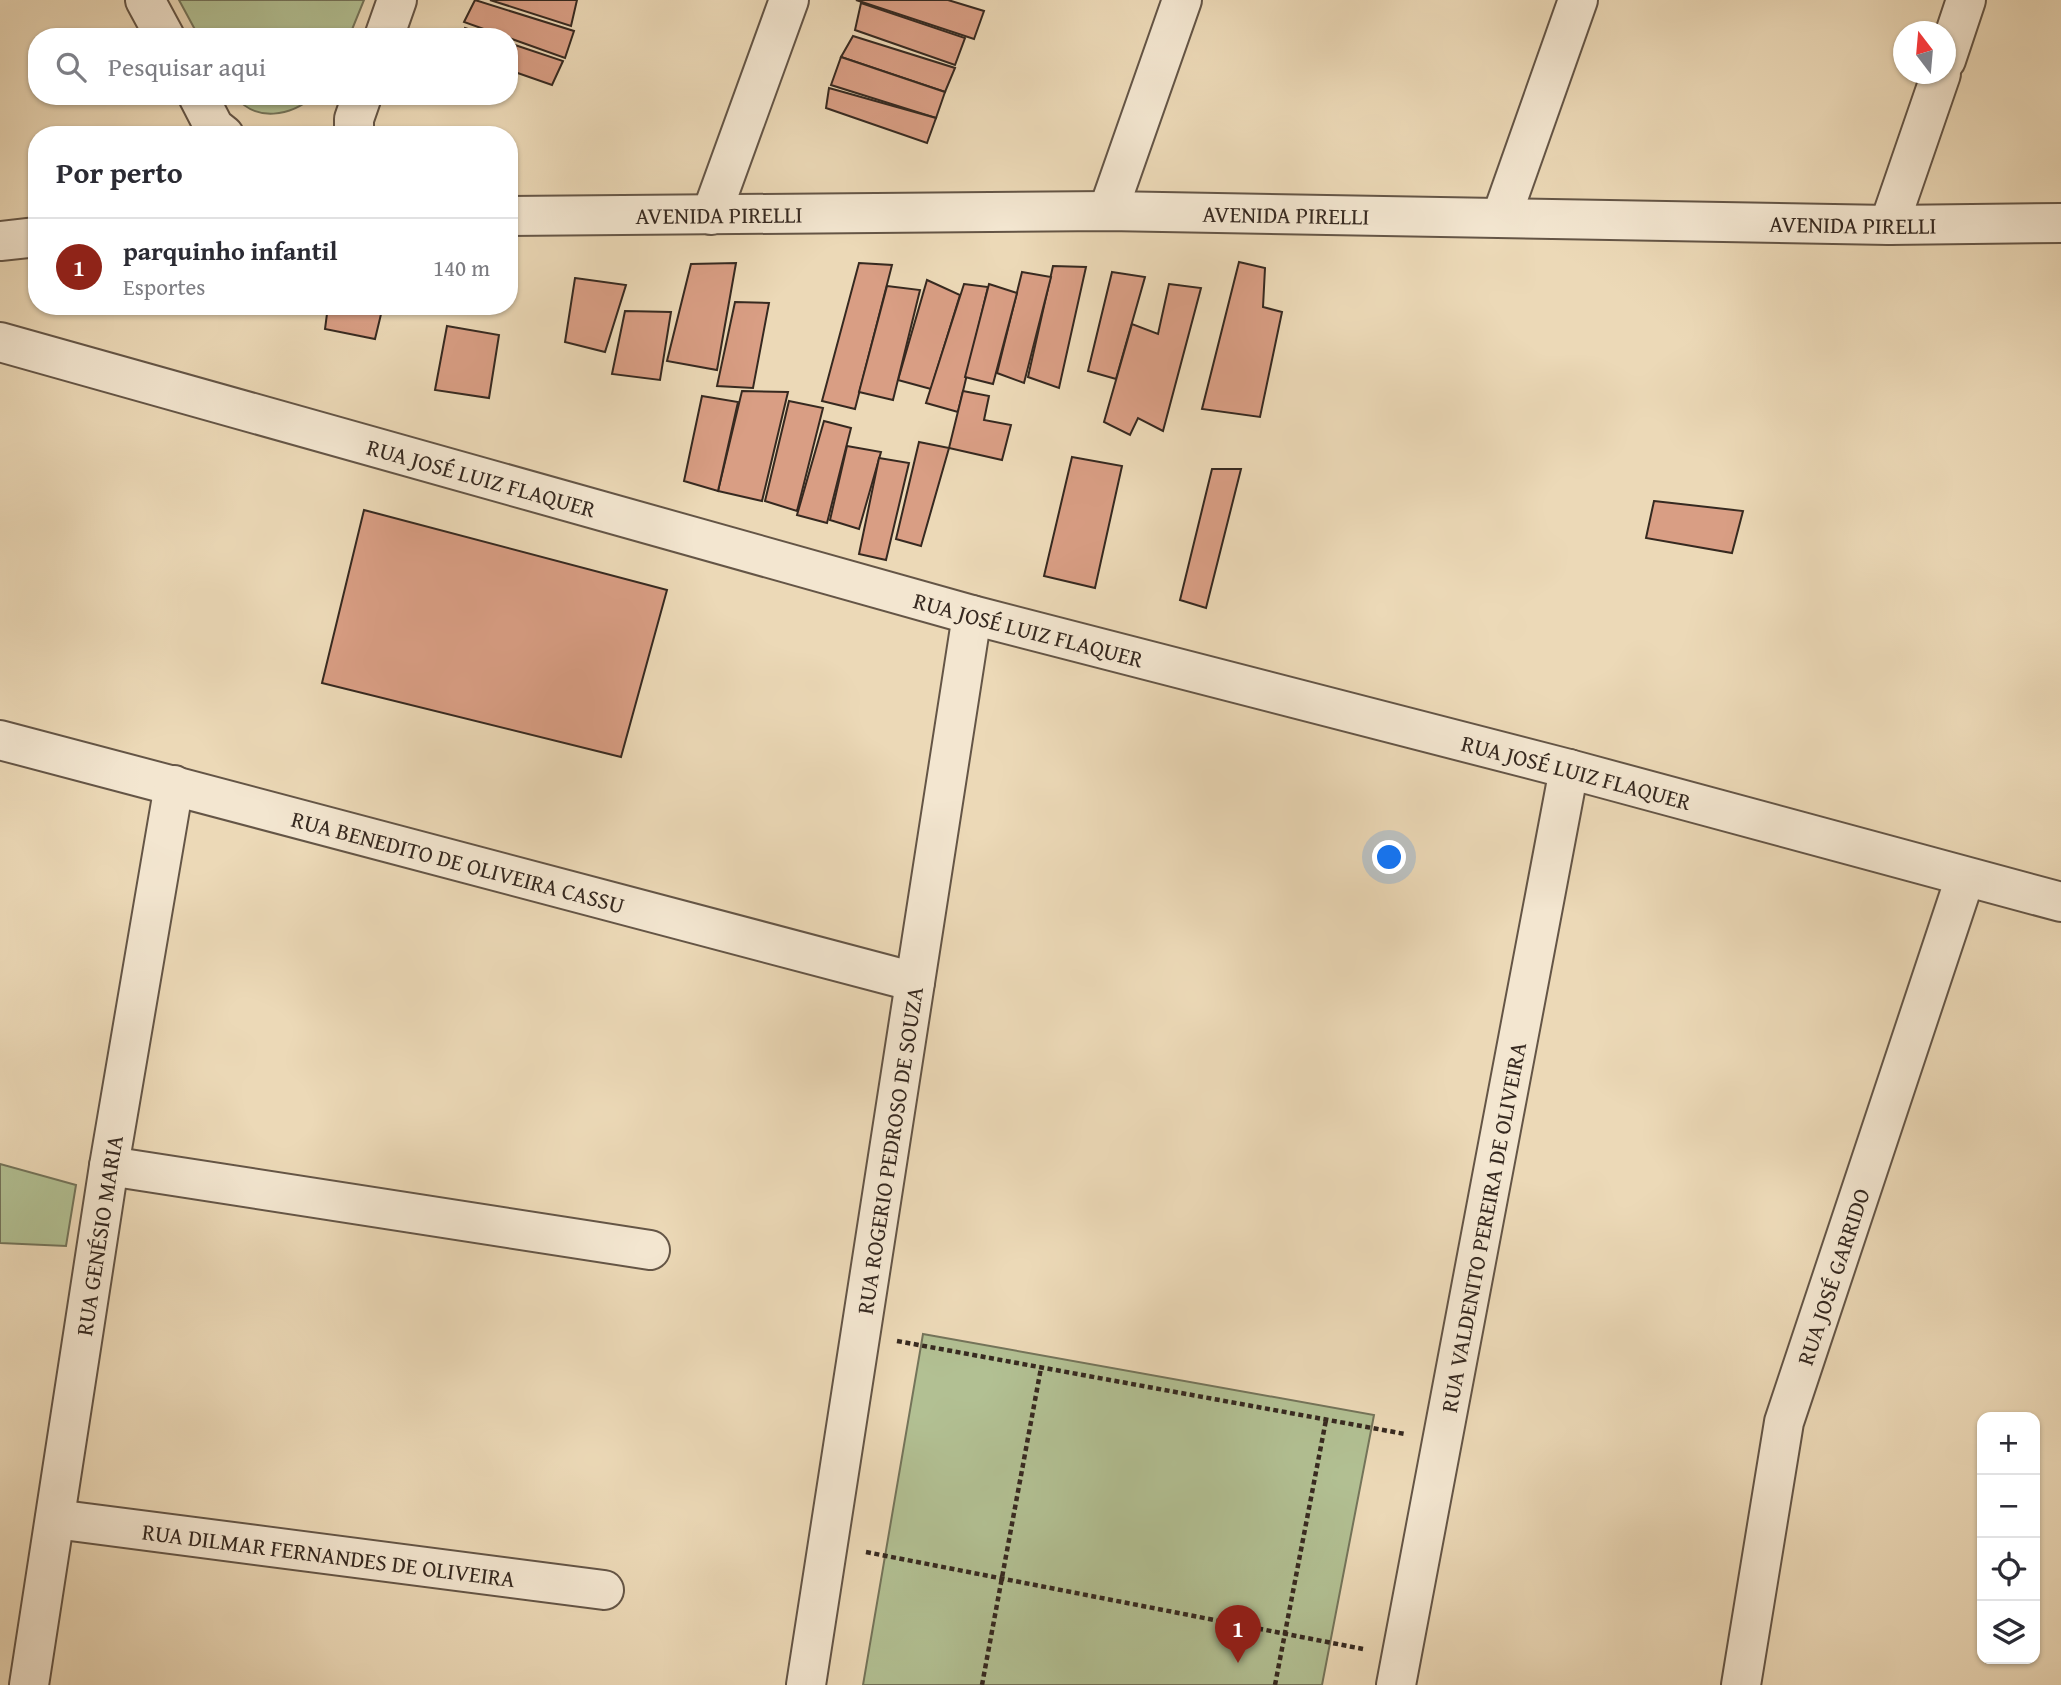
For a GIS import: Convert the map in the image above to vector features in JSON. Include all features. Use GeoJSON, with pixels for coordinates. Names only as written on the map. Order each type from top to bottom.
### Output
{"type":"FeatureCollection","features":[{"type":"Feature","properties":{"kind":"street"},"geometry":{"type":"LineString","coordinates":[[145,0],[160,28]]}},
{"type":"Feature","properties":{"kind":"street"},"geometry":{"type":"LineString","coordinates":[[387,28],[397,0]]}},
{"type":"Feature","properties":{"kind":"street"},"geometry":{"type":"LineString","coordinates":[[711,215],[789,0]]}},
{"type":"Feature","properties":{"kind":"street"},"geometry":{"type":"LineString","coordinates":[[1108,211],[1182,0]]}},
{"type":"Feature","properties":{"kind":"street"},"geometry":{"type":"LineString","coordinates":[[1502,218],[1578,0]]}},
{"type":"Feature","properties":{"kind":"street"},"geometry":{"type":"LineString","coordinates":[[1956,29],[1966,0]]}},
{"type":"Feature","properties":{"kind":"street"},"geometry":{"type":"LineString","coordinates":[[1889,225],[1938,84]]}},
{"type":"Feature","properties":{"kind":"street","name":"AVENIDA PIRELLI"},"geometry":{"type":"LineString","coordinates":[[518,216],[1108,211],[1889,225],[2061,223]]}},
{"type":"Feature","properties":{"kind":"street"},"geometry":{"type":"LineString","coordinates":[[2011,223],[2061,238]]}},
{"type":"Feature","properties":{"kind":"street"},"geometry":{"type":"LineString","coordinates":[[0,240],[28,238]]}},
{"type":"Feature","properties":{"kind":"street","name":"RUA JOSÉ LUIZ FLAQUER"},"geometry":{"type":"LineString","coordinates":[[0,342],[972,615],[1569,769],[2061,902]]}},
{"type":"Feature","properties":{"kind":"street","name":"RUA ROGERIO PEDROSO DE SOUZA"},"geometry":{"type":"LineString","coordinates":[[806,1685],[972,615]]}},
{"type":"Feature","properties":{"kind":"street","name":"RUA BENEDITO DE OLIVEIRA CASSU"},"geometry":{"type":"LineString","coordinates":[[0,740],[915,982]]}},
{"type":"Feature","properties":{"kind":"street","name":"RUA VALDENITO PEREIRA DE OLIVEIRA"},"geometry":{"type":"LineString","coordinates":[[1399,1671],[1569,769]]}},
{"type":"Feature","properties":{"kind":"street","name":"RUA GENÉSIO MARIA"},"geometry":{"type":"LineString","coordinates":[[29,1685],[109,1166],[174,785]]}},
{"type":"Feature","properties":{"kind":"street","name":"RUA JOSÉ GARRIDO"},"geometry":{"type":"LineString","coordinates":[[1741,1685],[1784,1422],[1965,878]]}},
{"type":"Feature","properties":{"kind":"street"},"geometry":{"type":"LineString","coordinates":[[109,1166],[650,1250]]}},
{"type":"Feature","properties":{"kind":"street","name":"RUA DILMAR FERNANDES DE OLIVEIRA"},"geometry":{"type":"LineString","coordinates":[[55,1519],[604,1590]]}},
{"type":"Feature","properties":{"kind":"path"},"geometry":{"type":"LineString","coordinates":[[861,1335],[1444,1442]]}},
{"type":"Feature","properties":{"kind":"path"},"geometry":{"type":"LineString","coordinates":[[982,1685],[1041,1367]]}},
{"type":"Feature","properties":{"kind":"path"},"geometry":{"type":"LineString","coordinates":[[1275,1685],[1326,1420]]}},
{"type":"Feature","properties":{"kind":"path"},"geometry":{"type":"LineString","coordinates":[[828,1545],[1285,1634],[1399,1671]]}},
{"type":"Feature","properties":{"kind":"green space"},"geometry":{"type":"Polygon","coordinates":[[[179,0],[364,0],[353,28],[194,28],[179,0]]]}},
{"type":"Feature","properties":{"kind":"green space"},"geometry":{"type":"Polygon","coordinates":[[[243,105],[301,105],[274,114],[243,105]]]}},
{"type":"Feature","properties":{"kind":"green space"},"geometry":{"type":"Polygon","coordinates":[[[0,1164],[76,1185],[66,1246],[0,1243],[0,1164]]]}},
{"type":"Feature","properties":{"kind":"green space"},"geometry":{"type":"Polygon","coordinates":[[[923,1334],[1374,1415],[1322,1685],[863,1685],[923,1334]]]}},
{"type":"Feature","properties":{"kind":"building"},"geometry":{"type":"Polygon","coordinates":[[[475,0],[574,31],[565,58],[518,41],[518,28],[481,28],[464,22],[475,0]]]}},
{"type":"Feature","properties":{"kind":"building"},"geometry":{"type":"Polygon","coordinates":[[[490,0],[577,0],[571,26],[490,0]]]}},
{"type":"Feature","properties":{"kind":"building"},"geometry":{"type":"Polygon","coordinates":[[[856,0],[948,0],[984,11],[974,39],[856,0]]]}},
{"type":"Feature","properties":{"kind":"building"},"geometry":{"type":"Polygon","coordinates":[[[861,3],[965,38],[955,65],[855,30],[861,3]]]}},
{"type":"Feature","properties":{"kind":"building"},"geometry":{"type":"Polygon","coordinates":[[[853,36],[955,68],[945,92],[841,57],[853,36]]]}},
{"type":"Feature","properties":{"kind":"building"},"geometry":{"type":"Polygon","coordinates":[[[518,46],[563,61],[552,85],[518,73],[518,46]]]}},
{"type":"Feature","properties":{"kind":"building"},"geometry":{"type":"Polygon","coordinates":[[[841,57],[945,92],[936,118],[831,85],[841,57]]]}},
{"type":"Feature","properties":{"kind":"building"},"geometry":{"type":"Polygon","coordinates":[[[829,88],[936,118],[927,143],[826,108],[829,88]]]}},
{"type":"Feature","properties":{"kind":"building"},"geometry":{"type":"Polygon","coordinates":[[[1239,262],[1265,268],[1263,307],[1282,312],[1260,417],[1202,409],[1239,262]]]}},
{"type":"Feature","properties":{"kind":"building"},"geometry":{"type":"Polygon","coordinates":[[[736,263],[717,370],[667,361],[691,264],[736,263]]]}},
{"type":"Feature","properties":{"kind":"building"},"geometry":{"type":"Polygon","coordinates":[[[859,263],[892,265],[855,409],[822,401],[859,263]]]}},
{"type":"Feature","properties":{"kind":"building"},"geometry":{"type":"Polygon","coordinates":[[[1053,266],[1086,267],[1059,388],[1028,377],[1053,266]]]}},
{"type":"Feature","properties":{"kind":"building"},"geometry":{"type":"Polygon","coordinates":[[[1022,272],[1051,277],[1024,383],[997,373],[1022,272]]]}},
{"type":"Feature","properties":{"kind":"building"},"geometry":{"type":"Polygon","coordinates":[[[1112,272],[1145,277],[1116,379],[1088,371],[1112,272]]]}},
{"type":"Feature","properties":{"kind":"building"},"geometry":{"type":"Polygon","coordinates":[[[575,278],[626,285],[605,352],[565,342],[575,278]]]}},
{"type":"Feature","properties":{"kind":"building"},"geometry":{"type":"Polygon","coordinates":[[[927,280],[960,295],[931,389],[898,380],[927,280]]]}},
{"type":"Feature","properties":{"kind":"building"},"geometry":{"type":"Polygon","coordinates":[[[964,284],[988,287],[958,412],[926,403],[964,284]]]}},
{"type":"Feature","properties":{"kind":"building"},"geometry":{"type":"Polygon","coordinates":[[[989,284],[1017,293],[993,384],[965,377],[989,284]]]}},
{"type":"Feature","properties":{"kind":"building"},"geometry":{"type":"Polygon","coordinates":[[[1169,284],[1201,288],[1163,431],[1138,418],[1130,435],[1104,422],[1132,324],[1158,334],[1169,284]]]}},
{"type":"Feature","properties":{"kind":"building"},"geometry":{"type":"Polygon","coordinates":[[[887,286],[920,290],[893,400],[859,392],[887,286]]]}},
{"type":"Feature","properties":{"kind":"building"},"geometry":{"type":"Polygon","coordinates":[[[735,302],[769,303],[753,388],[717,386],[735,302]]]}},
{"type":"Feature","properties":{"kind":"building"},"geometry":{"type":"Polygon","coordinates":[[[625,311],[671,312],[660,380],[612,374],[625,311]]]}},
{"type":"Feature","properties":{"kind":"building"},"geometry":{"type":"Polygon","coordinates":[[[327,315],[381,315],[375,339],[325,329],[327,315]]]}},
{"type":"Feature","properties":{"kind":"building"},"geometry":{"type":"Polygon","coordinates":[[[447,326],[499,335],[489,398],[435,390],[447,326]]]}},
{"type":"Feature","properties":{"kind":"building"},"geometry":{"type":"Polygon","coordinates":[[[742,391],[788,392],[762,501],[718,491],[742,391]]]}},
{"type":"Feature","properties":{"kind":"building"},"geometry":{"type":"Polygon","coordinates":[[[963,391],[989,396],[984,420],[1011,425],[1002,460],[949,448],[963,391]]]}},
{"type":"Feature","properties":{"kind":"building"},"geometry":{"type":"Polygon","coordinates":[[[702,396],[738,402],[718,491],[684,481],[702,396]]]}},
{"type":"Feature","properties":{"kind":"building"},"geometry":{"type":"Polygon","coordinates":[[[789,401],[823,408],[797,511],[765,501],[789,401]]]}},
{"type":"Feature","properties":{"kind":"building"},"geometry":{"type":"Polygon","coordinates":[[[824,421],[851,428],[827,523],[797,515],[824,421]]]}},
{"type":"Feature","properties":{"kind":"building"},"geometry":{"type":"Polygon","coordinates":[[[919,442],[949,448],[921,546],[896,539],[919,442]]]}},
{"type":"Feature","properties":{"kind":"building"},"geometry":{"type":"Polygon","coordinates":[[[847,446],[881,452],[859,529],[830,520],[847,446]]]}},
{"type":"Feature","properties":{"kind":"building"},"geometry":{"type":"Polygon","coordinates":[[[1072,457],[1122,466],[1095,588],[1044,576],[1072,457]]]}},
{"type":"Feature","properties":{"kind":"building"},"geometry":{"type":"Polygon","coordinates":[[[879,458],[909,463],[886,560],[859,554],[879,458]]]}},
{"type":"Feature","properties":{"kind":"building"},"geometry":{"type":"Polygon","coordinates":[[[1212,469],[1241,469],[1206,608],[1180,600],[1212,469]]]}},
{"type":"Feature","properties":{"kind":"building"},"geometry":{"type":"Polygon","coordinates":[[[1654,501],[1743,511],[1732,553],[1646,538],[1654,501]]]}},
{"type":"Feature","properties":{"kind":"building"},"geometry":{"type":"Polygon","coordinates":[[[364,510],[667,590],[621,757],[322,683],[364,510]]]}},
{"type":"Feature","properties":{"kind":"place","name":"parquinho infantil"},"geometry":{"type":"Point","coordinates":[1238,1663]}}]}
